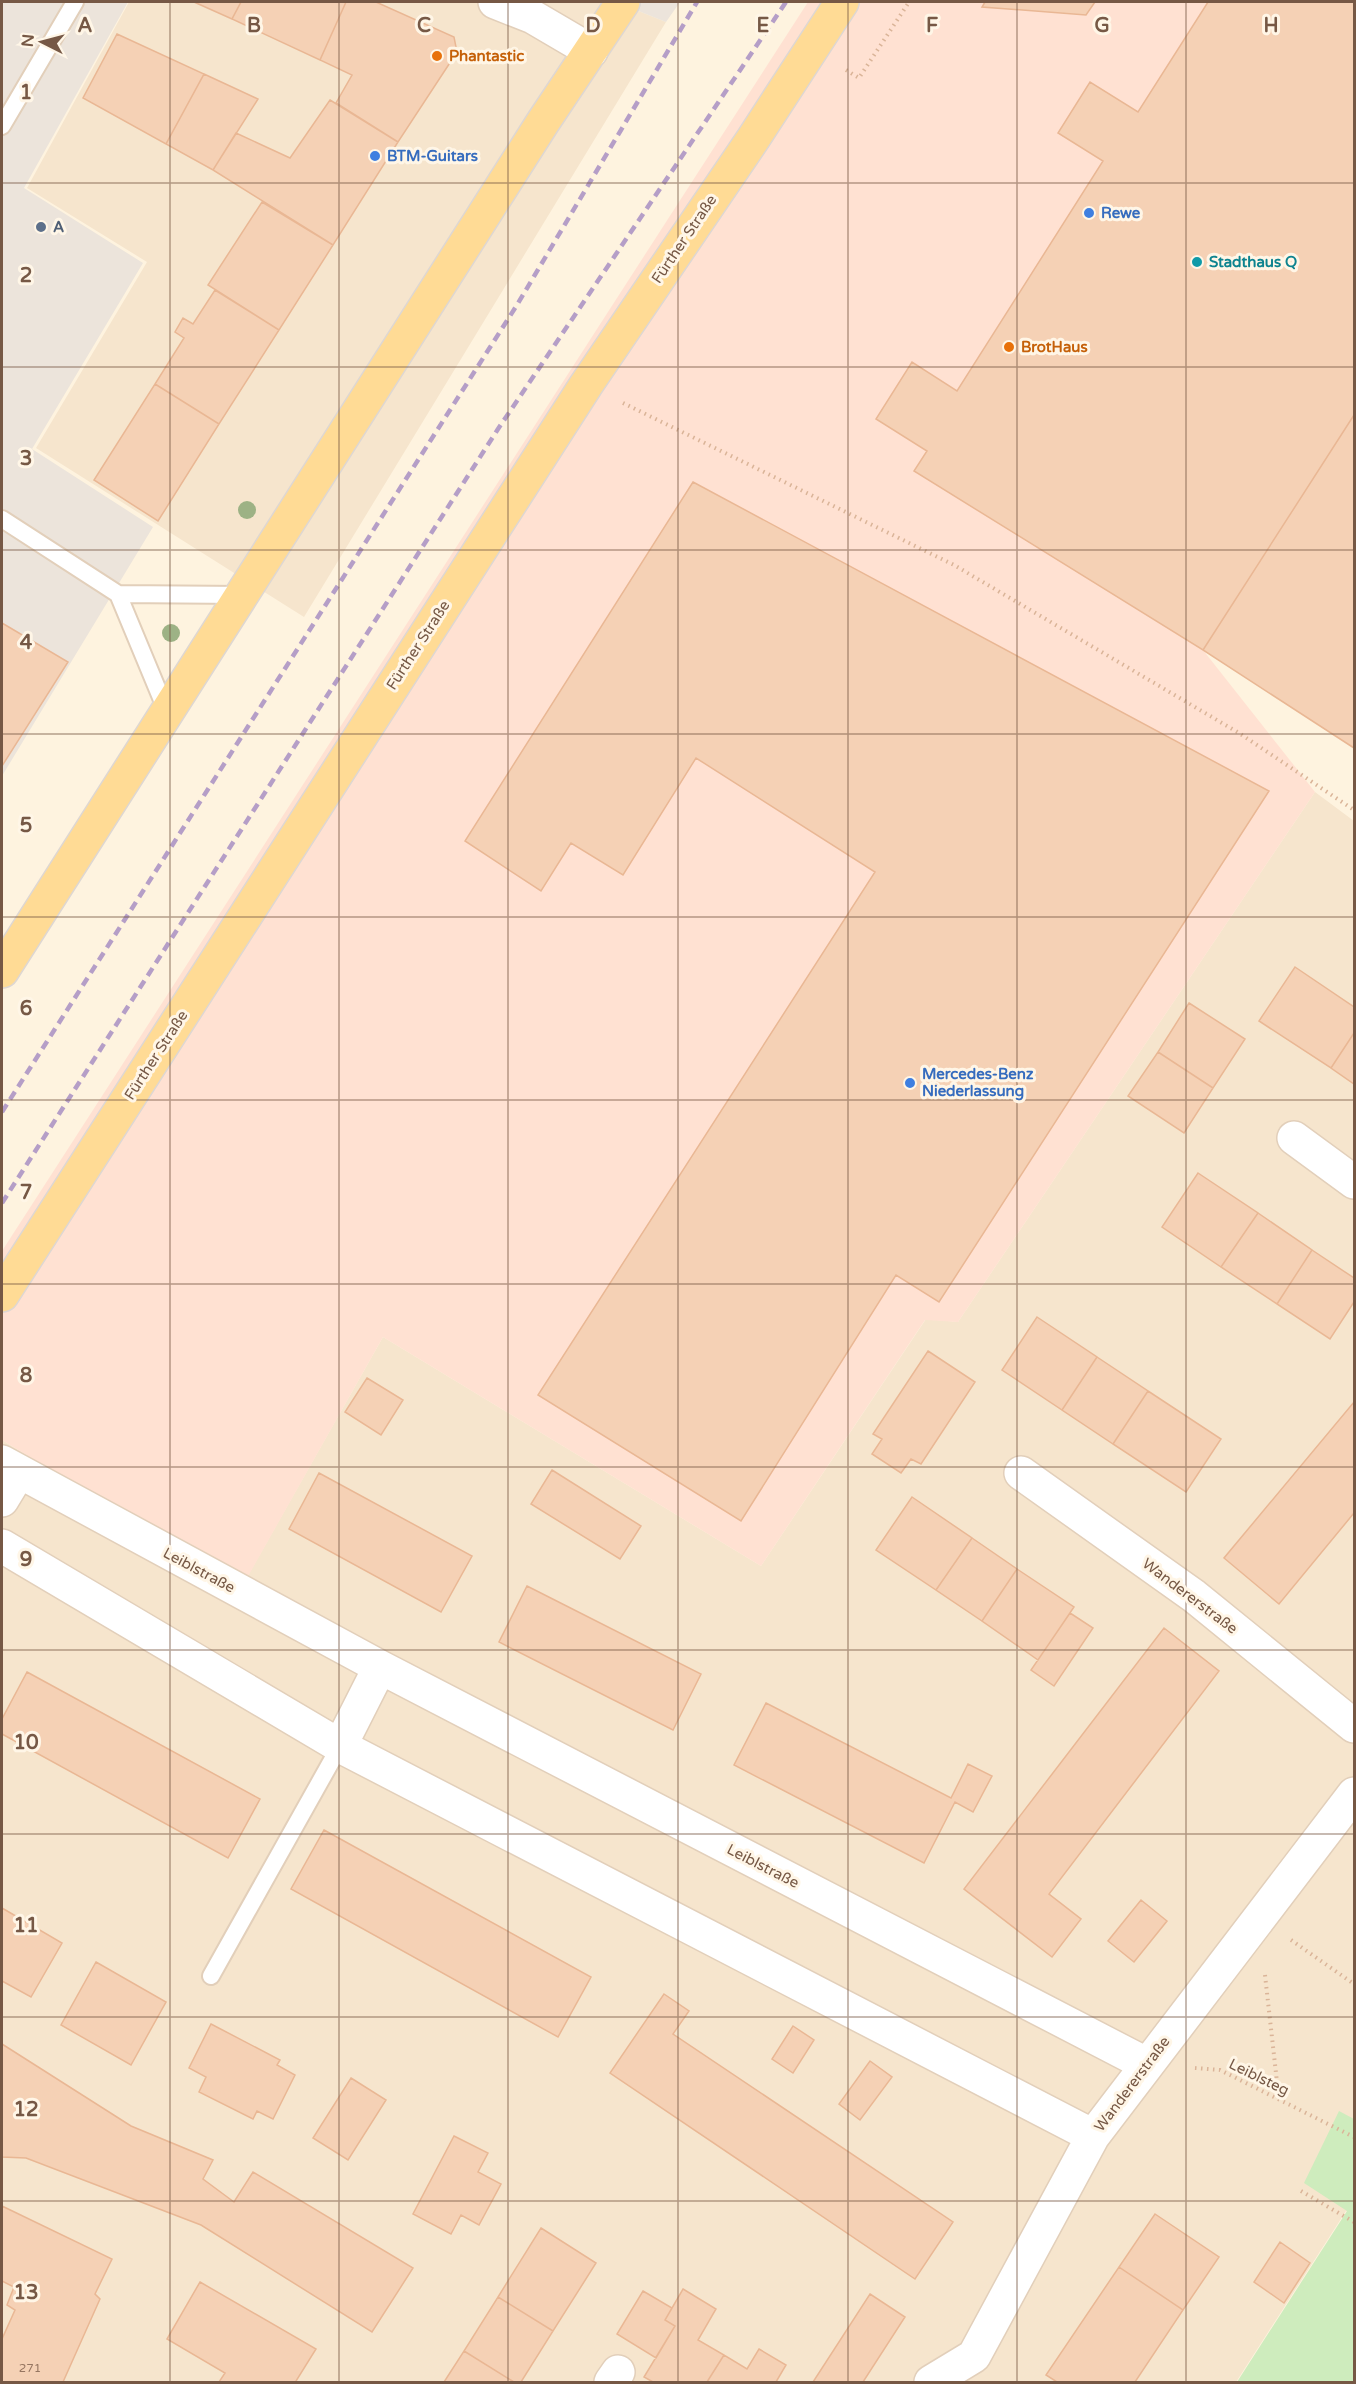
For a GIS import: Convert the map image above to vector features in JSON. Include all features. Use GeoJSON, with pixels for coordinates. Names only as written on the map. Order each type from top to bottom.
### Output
{"type":"FeatureCollection","features":[{"type":"Feature","properties":{"kind":"main road"},"geometry":{"type":"LineString","coordinates":[[2,971],[623,2]]}},
{"type":"Feature","properties":{"kind":"main road","name":"Fürther Straße"},"geometry":{"type":"LineString","coordinates":[[2,1295],[579,395],[753,139],[842,2]]}},
{"type":"Feature","properties":{"kind":"street"},"geometry":{"type":"LineString","coordinates":[[495,2],[533,17],[591,51]]}},
{"type":"Feature","properties":{"kind":"street"},"geometry":{"type":"LineString","coordinates":[[1294,1138],[1354,1182]]}},
{"type":"Feature","properties":{"kind":"street","name":"Leiblstraße"},"geometry":{"type":"LineString","coordinates":[[2,1500],[10,1467],[380,1667],[1146,2064]]}},
{"type":"Feature","properties":{"kind":"street","name":"Wandererstraße"},"geometry":{"type":"LineString","coordinates":[[1021,1473],[1194,1596],[1354,1726]]}},
{"type":"Feature","properties":{"kind":"street"},"geometry":{"type":"LineString","coordinates":[[2,1546],[340,1746],[1093,2136]]}},
{"type":"Feature","properties":{"kind":"street"},"geometry":{"type":"LineString","coordinates":[[340,1746],[380,1667]]}},
{"type":"Feature","properties":{"kind":"street","name":"Wandererstraße"},"geometry":{"type":"LineString","coordinates":[[931,2382],[974,2356],[1093,2136],[1354,1794]]}},
{"type":"Feature","properties":{"kind":"lane"},"geometry":{"type":"LineString","coordinates":[[2,126],[75,2]]}},
{"type":"Feature","properties":{"kind":"lane"},"geometry":{"type":"LineString","coordinates":[[2,519],[118,594],[243,595]]}},
{"type":"Feature","properties":{"kind":"lane"},"geometry":{"type":"LineString","coordinates":[[118,594],[167,712]]}},
{"type":"Feature","properties":{"kind":"lane"},"geometry":{"type":"LineString","coordinates":[[211,1976],[340,1746]]}},
{"type":"Feature","properties":{"kind":"path"},"geometry":{"type":"LineString","coordinates":[[840,66],[859,78],[909,2]]}},
{"type":"Feature","properties":{"kind":"path"},"geometry":{"type":"LineString","coordinates":[[622,403],[954,566],[1239,733],[1354,810]]}},
{"type":"Feature","properties":{"kind":"path"},"geometry":{"type":"LineString","coordinates":[[1259,1917],[1354,1984]]}},
{"type":"Feature","properties":{"kind":"path"},"geometry":{"type":"LineString","coordinates":[[1259,1917],[1279,2100]]}},
{"type":"Feature","properties":{"kind":"path","name":"Leiblsteg"},"geometry":{"type":"LineString","coordinates":[[1146,2064],[1220,2070],[1354,2137]]}},
{"type":"Feature","properties":{"kind":"path"},"geometry":{"type":"LineString","coordinates":[[1301,2191],[1354,2222]]}},
{"type":"Feature","properties":{"kind":"shaded area"},"geometry":{"type":"Polygon","coordinates":[[[2,2],[128,2],[24,188],[143,263],[32,449],[153,527],[2,776],[2,2]]]}},
{"type":"Feature","properties":{"kind":"shaded area"},"geometry":{"type":"Polygon","coordinates":[[[129,2],[616,2],[666,22],[304,617],[36,448],[147,262],[27,188],[129,2]]]}},
{"type":"Feature","properties":{"kind":"shaded area"},"geometry":{"type":"Polygon","coordinates":[[[616,2],[680,2],[666,22],[616,2]]]}},
{"type":"Feature","properties":{"kind":"shaded area"},"geometry":{"type":"Polygon","coordinates":[[[808,2],[1354,2],[1354,415],[1203,650],[1315,792],[958,1322],[925,1320],[761,1566],[383,1337],[242,1587],[2,1440],[2,1251],[808,2]]]}},
{"type":"Feature","properties":{"kind":"shaded area"},"geometry":{"type":"Polygon","coordinates":[[[1315,792],[1354,821],[1354,2215],[1346,2211],[1236,2382],[2,2382],[2,1440],[242,1586],[383,1337],[761,1566],[926,1319],[958,1322],[1315,792]]]}},
{"type":"Feature","properties":{"kind":"green space"},"geometry":{"type":"Polygon","coordinates":[[[1339,2111],[1354,2119],[1354,2382],[1237,2382],[1347,2211],[1304,2183],[1339,2111]]]}},
{"type":"Feature","properties":{"kind":"building"},"geometry":{"type":"Polygon","coordinates":[[[194,2],[241,2],[232,19],[194,2]]]}},
{"type":"Feature","properties":{"kind":"building"},"geometry":{"type":"Polygon","coordinates":[[[241,2],[346,2],[320,60],[232,19],[241,2]]]}},
{"type":"Feature","properties":{"kind":"building"},"geometry":{"type":"Polygon","coordinates":[[[346,2],[376,2],[454,37],[457,52],[398,142],[336,103],[352,75],[320,60],[346,2]]]}},
{"type":"Feature","properties":{"kind":"building"},"geometry":{"type":"Polygon","coordinates":[[[985,2],[1095,2],[1086,15],[982,7],[985,2]]]}},
{"type":"Feature","properties":{"kind":"building","name":"Stadthaus Q"},"geometry":{"type":"Polygon","coordinates":[[[1208,2],[1354,2],[1354,415],[1203,650],[914,471],[927,451],[876,419],[912,362],[957,391],[1103,161],[1058,133],[1090,82],[1138,112],[1208,2]]]}},
{"type":"Feature","properties":{"kind":"building"},"geometry":{"type":"Polygon","coordinates":[[[117,34],[204,74],[166,144],[83,98],[117,34]]]}},
{"type":"Feature","properties":{"kind":"building"},"geometry":{"type":"Polygon","coordinates":[[[204,74],[258,99],[213,170],[166,144],[204,74]]]}},
{"type":"Feature","properties":{"kind":"building"},"geometry":{"type":"Polygon","coordinates":[[[330,100],[398,142],[333,245],[213,170],[236,133],[290,158],[330,100]]]}},
{"type":"Feature","properties":{"kind":"building"},"geometry":{"type":"Polygon","coordinates":[[[262,202],[333,245],[279,330],[208,285],[262,202]]]}},
{"type":"Feature","properties":{"kind":"building"},"geometry":{"type":"Polygon","coordinates":[[[215,290],[279,330],[219,424],[155,384],[184,338],[175,332],[183,318],[193,324],[215,290]]]}},
{"type":"Feature","properties":{"kind":"building"},"geometry":{"type":"Polygon","coordinates":[[[155,384],[219,424],[158,521],[94,480],[155,384]]]}},
{"type":"Feature","properties":{"kind":"building"},"geometry":{"type":"Polygon","coordinates":[[[1354,415],[1354,748],[1203,650],[1354,415]]]}},
{"type":"Feature","properties":{"kind":"building","name":"Mercedes-Benz Niederlassung"},"geometry":{"type":"Polygon","coordinates":[[[693,482],[1269,791],[939,1302],[896,1275],[741,1521],[538,1395],[875,872],[696,758],[623,875],[571,843],[541,891],[465,841],[693,482]]]}},
{"type":"Feature","properties":{"kind":"building"},"geometry":{"type":"Polygon","coordinates":[[[2,623],[68,662],[2,766],[2,623]]]}},
{"type":"Feature","properties":{"kind":"building"},"geometry":{"type":"Polygon","coordinates":[[[1295,967],[1354,1007],[1354,1033],[1331,1068],[1259,1021],[1295,967]]]}},
{"type":"Feature","properties":{"kind":"building"},"geometry":{"type":"Polygon","coordinates":[[[1189,1003],[1245,1039],[1213,1088],[1158,1052],[1189,1003]]]}},
{"type":"Feature","properties":{"kind":"building"},"geometry":{"type":"Polygon","coordinates":[[[1354,1033],[1354,1084],[1331,1068],[1354,1033]]]}},
{"type":"Feature","properties":{"kind":"building"},"geometry":{"type":"Polygon","coordinates":[[[1158,1052],[1213,1088],[1184,1133],[1128,1096],[1158,1052]]]}},
{"type":"Feature","properties":{"kind":"building"},"geometry":{"type":"Polygon","coordinates":[[[1198,1173],[1258,1213],[1221,1267],[1162,1227],[1198,1173]]]}},
{"type":"Feature","properties":{"kind":"building"},"geometry":{"type":"Polygon","coordinates":[[[1258,1213],[1312,1250],[1277,1304],[1221,1267],[1258,1213]]]}},
{"type":"Feature","properties":{"kind":"building"},"geometry":{"type":"Polygon","coordinates":[[[1312,1250],[1354,1278],[1354,1302],[1330,1339],[1277,1304],[1312,1250]]]}},
{"type":"Feature","properties":{"kind":"building"},"geometry":{"type":"Polygon","coordinates":[[[1037,1317],[1097,1357],[1062,1410],[1002,1370],[1037,1317]]]}},
{"type":"Feature","properties":{"kind":"building"},"geometry":{"type":"Polygon","coordinates":[[[928,1351],[975,1382],[921,1464],[911,1459],[901,1473],[872,1454],[882,1439],[873,1434],[928,1351]]]}},
{"type":"Feature","properties":{"kind":"building"},"geometry":{"type":"Polygon","coordinates":[[[1097,1357],[1148,1391],[1113,1444],[1062,1410],[1097,1357]]]}},
{"type":"Feature","properties":{"kind":"building"},"geometry":{"type":"Polygon","coordinates":[[[367,1378],[403,1400],[381,1435],[345,1412],[367,1378]]]}},
{"type":"Feature","properties":{"kind":"building"},"geometry":{"type":"Polygon","coordinates":[[[1148,1391],[1221,1439],[1186,1492],[1113,1444],[1148,1391]]]}},
{"type":"Feature","properties":{"kind":"building"},"geometry":{"type":"Polygon","coordinates":[[[1354,1402],[1354,1513],[1279,1604],[1224,1558],[1354,1402]]]}},
{"type":"Feature","properties":{"kind":"building"},"geometry":{"type":"Polygon","coordinates":[[[552,1470],[641,1526],[620,1559],[531,1504],[552,1470]]]}},
{"type":"Feature","properties":{"kind":"building"},"geometry":{"type":"Polygon","coordinates":[[[319,1473],[472,1556],[441,1612],[289,1529],[319,1473]]]}},
{"type":"Feature","properties":{"kind":"building"},"geometry":{"type":"Polygon","coordinates":[[[912,1497],[972,1538],[936,1590],[876,1550],[912,1497]]]}},
{"type":"Feature","properties":{"kind":"building"},"geometry":{"type":"Polygon","coordinates":[[[972,1538],[1017,1569],[982,1621],[936,1590],[972,1538]]]}},
{"type":"Feature","properties":{"kind":"building"},"geometry":{"type":"Polygon","coordinates":[[[1017,1569],[1074,1607],[1038,1660],[982,1621],[1017,1569]]]}},
{"type":"Feature","properties":{"kind":"building"},"geometry":{"type":"Polygon","coordinates":[[[527,1586],[701,1674],[673,1730],[499,1642],[527,1586]]]}},
{"type":"Feature","properties":{"kind":"building"},"geometry":{"type":"Polygon","coordinates":[[[1070,1613],[1093,1628],[1054,1686],[1031,1670],[1070,1613]]]}},
{"type":"Feature","properties":{"kind":"building"},"geometry":{"type":"Polygon","coordinates":[[[1164,1628],[1219,1671],[1049,1894],[1081,1919],[1052,1957],[964,1889],[1164,1628]]]}},
{"type":"Feature","properties":{"kind":"building"},"geometry":{"type":"Polygon","coordinates":[[[27,1672],[260,1799],[228,1858],[2,1734],[2,1719],[27,1672]]]}},
{"type":"Feature","properties":{"kind":"building"},"geometry":{"type":"Polygon","coordinates":[[[766,1703],[951,1798],[968,1764],[992,1776],[973,1812],[955,1802],[924,1863],[734,1765],[766,1703]]]}},
{"type":"Feature","properties":{"kind":"building"},"geometry":{"type":"Polygon","coordinates":[[[324,1830],[591,1977],[558,2037],[291,1889],[324,1830]]]}},
{"type":"Feature","properties":{"kind":"building"},"geometry":{"type":"Polygon","coordinates":[[[1141,1900],[1167,1921],[1134,1962],[1108,1941],[1141,1900]]]}},
{"type":"Feature","properties":{"kind":"building"},"geometry":{"type":"Polygon","coordinates":[[[2,1908],[62,1943],[31,1997],[2,1981],[2,1908]]]}},
{"type":"Feature","properties":{"kind":"building"},"geometry":{"type":"Polygon","coordinates":[[[96,1962],[166,2002],[131,2065],[61,2025],[96,1962]]]}},
{"type":"Feature","properties":{"kind":"building"},"geometry":{"type":"Polygon","coordinates":[[[664,1994],[689,2011],[673,2034],[953,2222],[915,2279],[610,2073],[664,1994]]]}},
{"type":"Feature","properties":{"kind":"building"},"geometry":{"type":"Polygon","coordinates":[[[211,2024],[280,2060],[277,2065],[295,2075],[273,2119],[257,2111],[253,2119],[199,2092],[206,2077],[189,2068],[211,2024]]]}},
{"type":"Feature","properties":{"kind":"building"},"geometry":{"type":"Polygon","coordinates":[[[793,2026],[814,2040],[793,2073],[772,2059],[793,2026]]]}},
{"type":"Feature","properties":{"kind":"building"},"geometry":{"type":"Polygon","coordinates":[[[2,2044],[131,2126],[213,2160],[203,2179],[234,2202],[253,2172],[413,2268],[372,2332],[201,2225],[26,2158],[2,2157],[2,2044]]]}},
{"type":"Feature","properties":{"kind":"building"},"geometry":{"type":"Polygon","coordinates":[[[870,2061],[892,2077],[860,2120],[839,2104],[870,2061]]]}},
{"type":"Feature","properties":{"kind":"building"},"geometry":{"type":"Polygon","coordinates":[[[351,2078],[386,2100],[348,2160],[313,2138],[351,2078]]]}},
{"type":"Feature","properties":{"kind":"building"},"geometry":{"type":"Polygon","coordinates":[[[454,2136],[488,2153],[478,2172],[501,2184],[479,2225],[461,2215],[451,2234],[413,2214],[454,2136]]]}},
{"type":"Feature","properties":{"kind":"building"},"geometry":{"type":"Polygon","coordinates":[[[2,2206],[112,2259],[95,2294],[100,2299],[63,2382],[2,2382],[2,2339],[15,2310],[7,2305],[14,2287],[2,2281],[2,2206]]]}},
{"type":"Feature","properties":{"kind":"building"},"geometry":{"type":"Polygon","coordinates":[[[1155,2214],[1219,2257],[1183,2310],[1119,2267],[1155,2214]]]}},
{"type":"Feature","properties":{"kind":"building"},"geometry":{"type":"Polygon","coordinates":[[[541,2228],[596,2263],[553,2331],[498,2297],[541,2228]]]}},
{"type":"Feature","properties":{"kind":"building"},"geometry":{"type":"Polygon","coordinates":[[[1280,2242],[1310,2263],[1284,2303],[1254,2282],[1280,2242]]]}},
{"type":"Feature","properties":{"kind":"building"},"geometry":{"type":"Polygon","coordinates":[[[1119,2267],[1183,2310],[1135,2382],[1057,2382],[1046,2375],[1119,2267]]]}},
{"type":"Feature","properties":{"kind":"building"},"geometry":{"type":"Polygon","coordinates":[[[200,2282],[316,2349],[296,2381],[300,2382],[219,2382],[225,2373],[167,2339],[200,2282]]]}},
{"type":"Feature","properties":{"kind":"building"},"geometry":{"type":"Polygon","coordinates":[[[683,2289],[716,2309],[698,2340],[724,2355],[707,2382],[653,2382],[644,2377],[675,2326],[665,2320],[683,2289]]]}},
{"type":"Feature","properties":{"kind":"building"},"geometry":{"type":"Polygon","coordinates":[[[643,2291],[672,2308],[665,2320],[675,2326],[656,2358],[617,2334],[643,2291]]]}},
{"type":"Feature","properties":{"kind":"building"},"geometry":{"type":"Polygon","coordinates":[[[870,2294],[905,2317],[863,2382],[813,2382],[870,2294]]]}},
{"type":"Feature","properties":{"kind":"building"},"geometry":{"type":"Polygon","coordinates":[[[498,2297],[553,2331],[521,2382],[514,2382],[464,2351],[498,2297]]]}},
{"type":"Feature","properties":{"kind":"building"},"geometry":{"type":"Polygon","coordinates":[[[759,2349],[786,2365],[776,2382],[707,2382],[724,2355],[747,2369],[759,2349]]]}},
{"type":"Feature","properties":{"kind":"building"},"geometry":{"type":"Polygon","coordinates":[[[464,2351],[514,2382],[444,2382],[464,2351]]]}},
{"type":"Feature","properties":{"kind":"railway"},"geometry":{"type":"LineString","coordinates":[[2,1112],[517,305],[697,2]]}},
{"type":"Feature","properties":{"kind":"railway"},"geometry":{"type":"LineString","coordinates":[[2,1203],[498,429],[786,2]]}},
{"type":"Feature","properties":{"kind":"place","name":"Phantastic"},"geometry":{"type":"Point","coordinates":[437,56]}},
{"type":"Feature","properties":{"kind":"place","name":"BTM-Guitars"},"geometry":{"type":"Point","coordinates":[375,156]}},
{"type":"Feature","properties":{"kind":"place","name":"Rewe"},"geometry":{"type":"Point","coordinates":[1089,213]}},
{"type":"Feature","properties":{"kind":"place","name":"A"},"geometry":{"type":"Point","coordinates":[41,227]}},
{"type":"Feature","properties":{"kind":"place","name":"Stadthaus Q"},"geometry":{"type":"Point","coordinates":[1197,262]}},
{"type":"Feature","properties":{"kind":"place","name":"BrotHaus"},"geometry":{"type":"Point","coordinates":[1009,347]}},
{"type":"Feature","properties":{"kind":"place","name":"Mercedes-Benz Niederlassung"},"geometry":{"type":"Point","coordinates":[910,1083]}}]}
